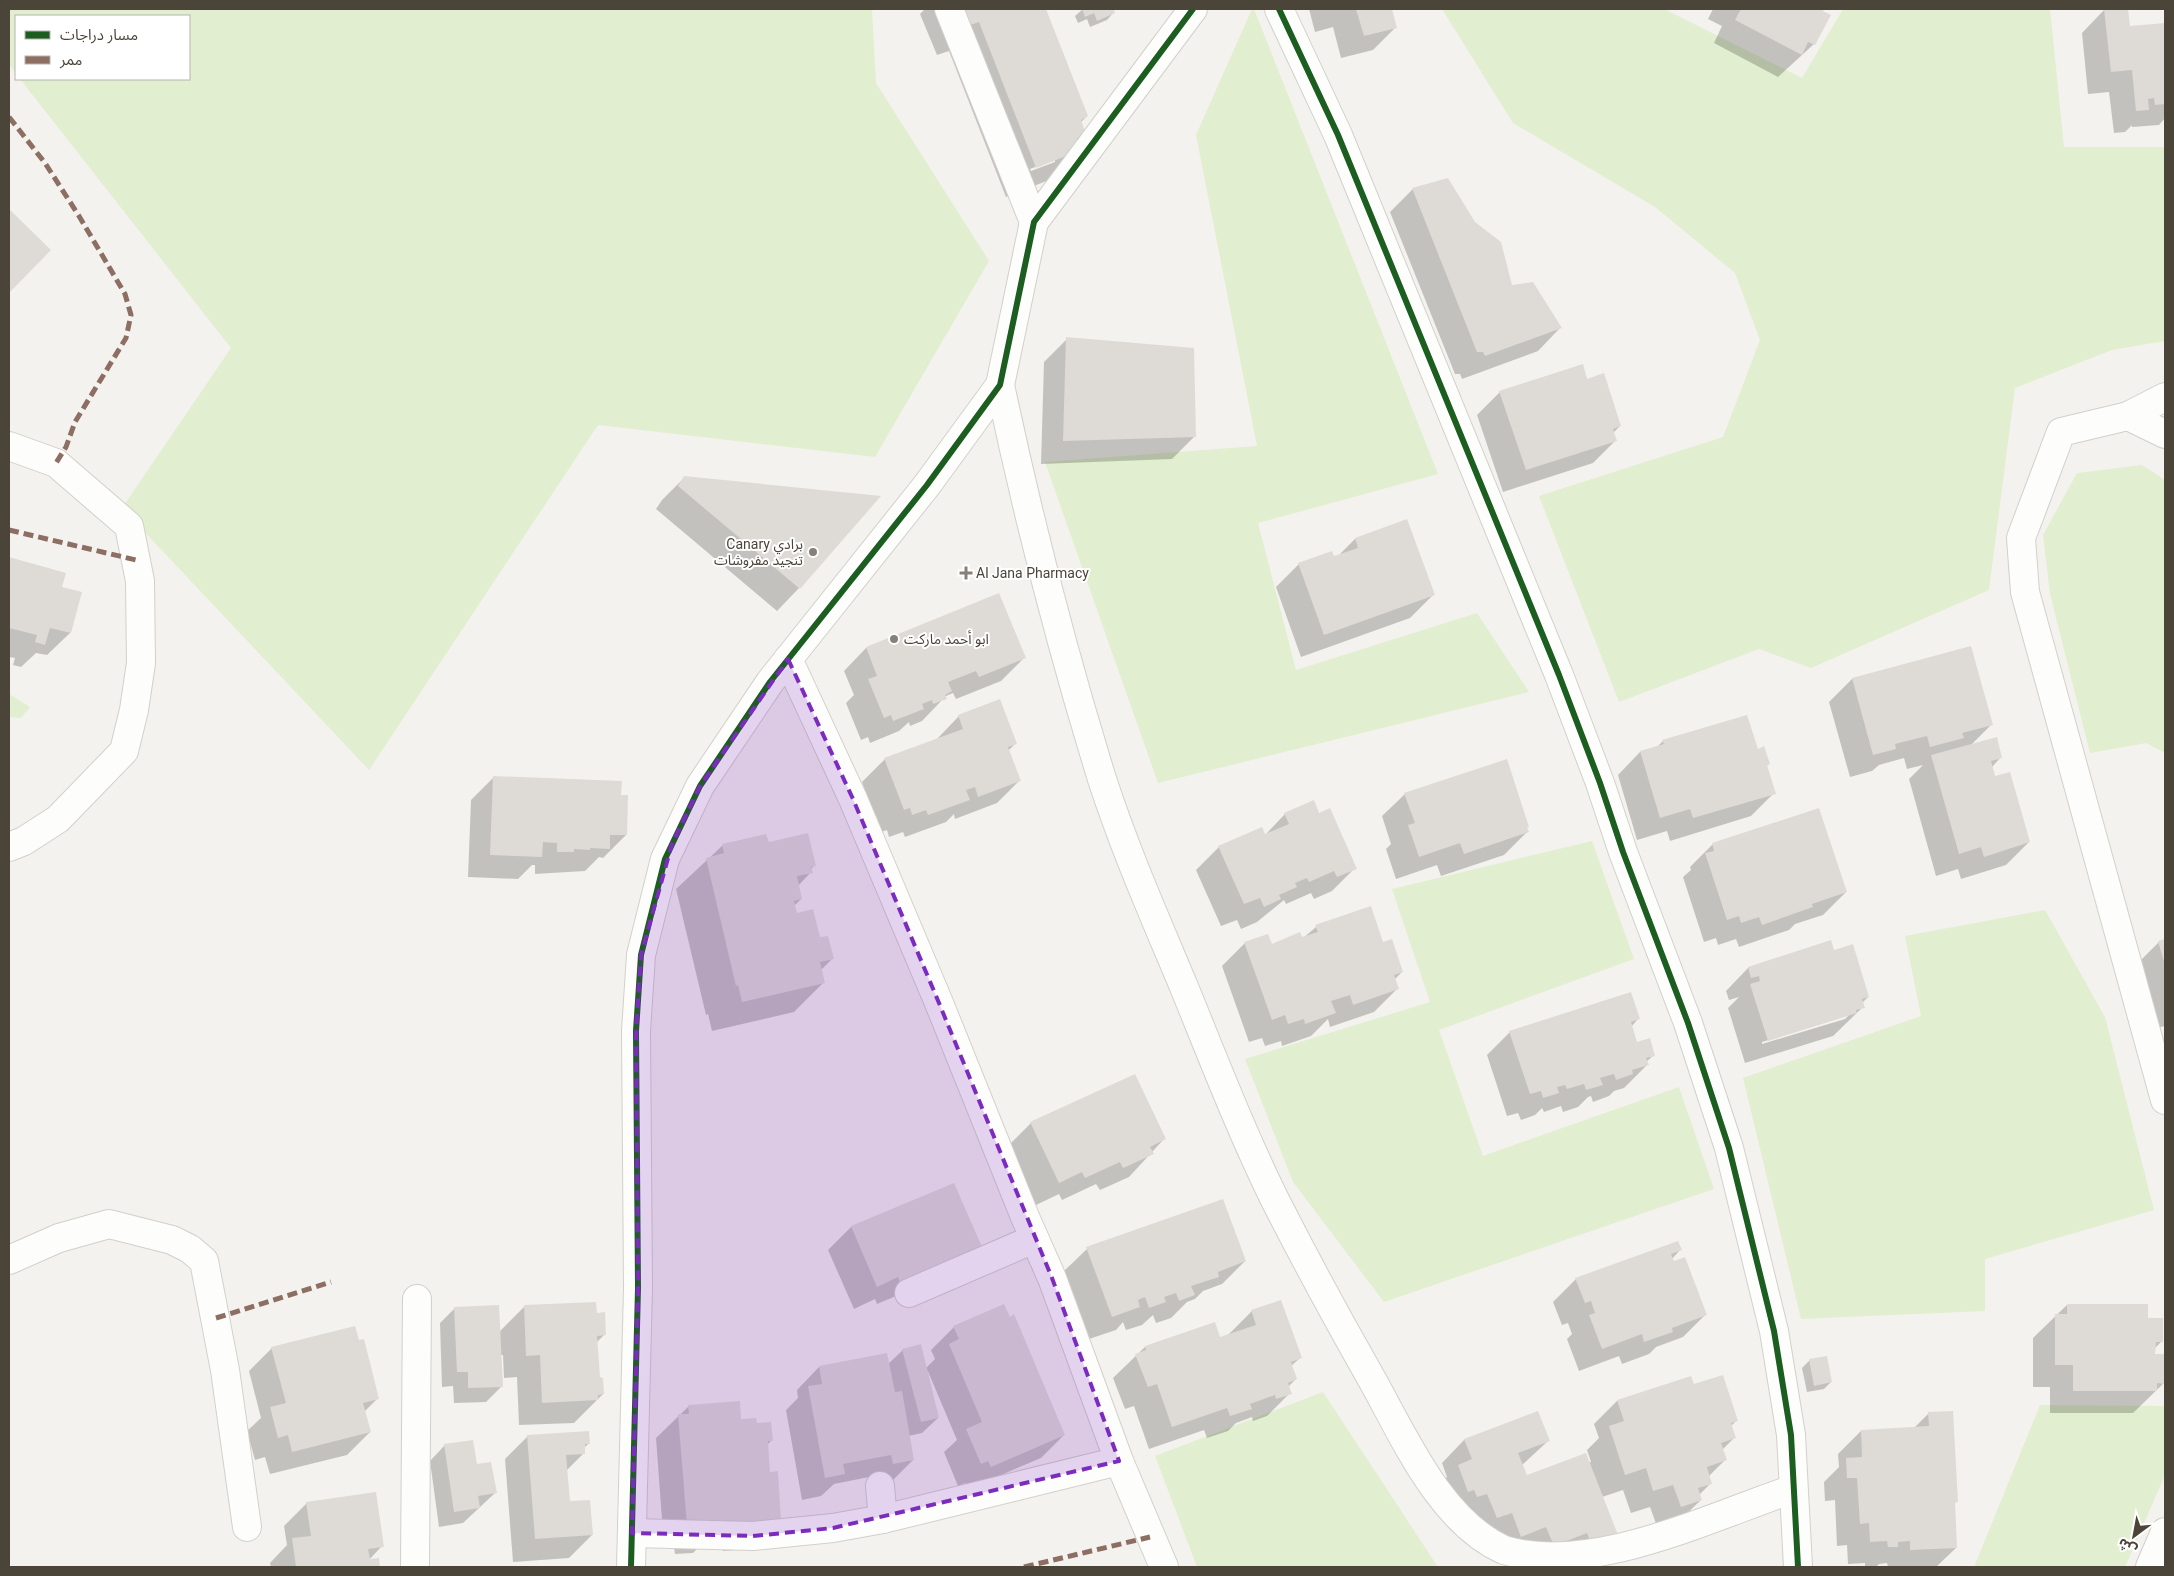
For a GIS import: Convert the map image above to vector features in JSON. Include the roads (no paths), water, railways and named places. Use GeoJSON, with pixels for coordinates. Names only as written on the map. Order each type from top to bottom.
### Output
{"type":"FeatureCollection","features":[{"type":"Feature","properties":{"kind":"street"},"geometry":{"type":"LineString","coordinates":[[949,9],[1034,222]]}},
{"type":"Feature","properties":{"kind":"street"},"geometry":{"type":"LineString","coordinates":[[1193,9],[1034,222],[1000,385],[1019,475],[1069,666],[1103,782],[1144,897],[1274,1197],[1406,1445],[1442,1498],[1464,1523],[1484,1540],[1506,1551],[1533,1560],[1556,1562],[1605,1557],[1652,1544],[1793,1489]]}},
{"type":"Feature","properties":{"kind":"street"},"geometry":{"type":"LineString","coordinates":[[1279,9],[1338,134],[1559,675],[1600,783],[1623,852],[1688,1023],[1729,1148],[1774,1331],[1791,1435],[1798,1567]]}},
{"type":"Feature","properties":{"kind":"street"},"geometry":{"type":"LineString","coordinates":[[631,1567],[638,1288],[636,1031],[641,955],[665,859],[700,786],[770,682],[926,485],[1000,385]]}},
{"type":"Feature","properties":{"kind":"street"},"geometry":{"type":"LineString","coordinates":[[2165,397],[2128,416],[2061,432],[2021,538],[2025,592],[2165,1100]]}},
{"type":"Feature","properties":{"kind":"street"},"geometry":{"type":"LineString","coordinates":[[2128,416],[2165,434]]}},
{"type":"Feature","properties":{"kind":"street"},"geometry":{"type":"LineString","coordinates":[[9,446],[56,463],[129,526],[140,581],[141,663],[134,710],[124,751],[58,818],[24,841],[9,847]]}},
{"type":"Feature","properties":{"kind":"street"},"geometry":{"type":"LineString","coordinates":[[788,659],[886,875],[1034,1239],[1052,1278],[1119,1461],[1164,1567]]}},
{"type":"Feature","properties":{"kind":"street"},"geometry":{"type":"LineString","coordinates":[[9,1260],[60,1238],[109,1224],[172,1240],[190,1249],[204,1261],[225,1370],[247,1527]]}},
{"type":"Feature","properties":{"kind":"street"},"geometry":{"type":"LineString","coordinates":[[909,1293],[1034,1239]]}},
{"type":"Feature","properties":{"kind":"street"},"geometry":{"type":"LineString","coordinates":[[416,1567],[417,1299]]}},
{"type":"Feature","properties":{"kind":"street"},"geometry":{"type":"LineString","coordinates":[[632,1533],[753,1536],[833,1528],[884,1519],[1119,1461]]}},
{"type":"Feature","properties":{"kind":"street"},"geometry":{"type":"LineString","coordinates":[[880,1486],[884,1519]]}},
{"type":"Feature","properties":{"kind":"street"},"geometry":{"type":"LineString","coordinates":[[2150,1567],[2165,1532]]}},
{"type":"Feature","properties":{"kind":"place","name":"Canary برادي تنجيد مفروشات"},"geometry":{"type":"Point","coordinates":[813,552]}},
{"type":"Feature","properties":{"kind":"place","name":"Al Jana Pharmacy"},"geometry":{"type":"Point","coordinates":[966,573]}},
{"type":"Feature","properties":{"kind":"place","name":"ابو أحمد ماركت"},"geometry":{"type":"Point","coordinates":[894,639]}}]}
